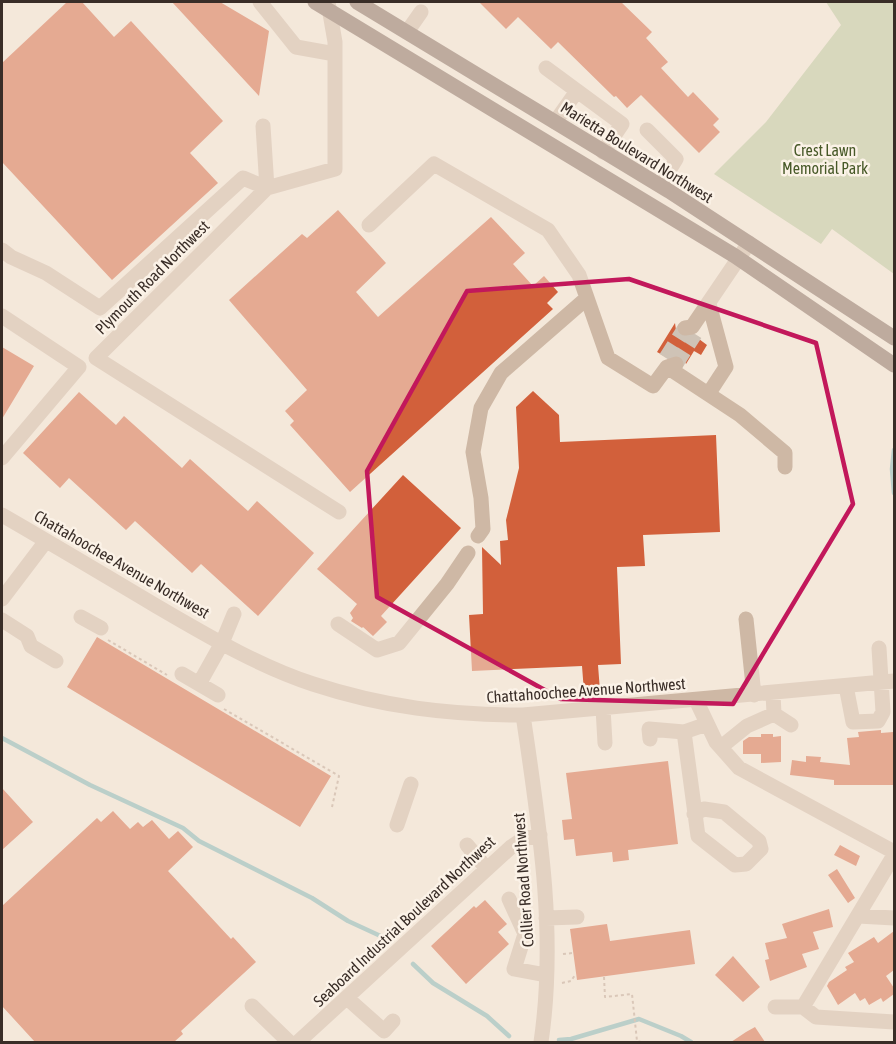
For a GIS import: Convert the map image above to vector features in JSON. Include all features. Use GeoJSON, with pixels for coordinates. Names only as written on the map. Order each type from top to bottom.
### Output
{"type":"FeatureCollection","features":[{"type":"Feature","properties":{"kind":"main road"},"geometry":{"type":"LineString","coordinates":[[315,2],[329,6],[738,258],[894,365]]}},
{"type":"Feature","properties":{"kind":"main road","name":"Marietta Boulevard Northwest"},"geometry":{"type":"LineString","coordinates":[[365,4],[660,186],[894,338]]}},
{"type":"Feature","properties":{"kind":"street"},"geometry":{"type":"LineString","coordinates":[[260,2],[296,47],[335,54]]}},
{"type":"Feature","properties":{"kind":"street","name":"Plymouth Road Northwest"},"geometry":{"type":"LineString","coordinates":[[329,6],[335,54],[335,169],[267,188],[96,358],[339,512]]}},
{"type":"Feature","properties":{"kind":"street"},"geometry":{"type":"LineString","coordinates":[[407,32],[421,12]]}},
{"type":"Feature","properties":{"kind":"street"},"geometry":{"type":"LineString","coordinates":[[546,68],[622,124],[603,152]]}},
{"type":"Feature","properties":{"kind":"street"},"geometry":{"type":"LineString","coordinates":[[555,122],[577,91]]}},
{"type":"Feature","properties":{"kind":"street"},"geometry":{"type":"LineString","coordinates":[[2,250],[11,258],[46,273],[100,308],[243,178],[267,188],[263,126]]}},
{"type":"Feature","properties":{"kind":"street"},"geometry":{"type":"LineString","coordinates":[[647,130],[676,159],[660,186]]}},
{"type":"Feature","properties":{"kind":"street"},"geometry":{"type":"LineString","coordinates":[[369,225],[434,164],[548,230],[579,275],[608,358],[653,386],[670,363],[740,415],[785,453],[785,467]]}},
{"type":"Feature","properties":{"kind":"street"},"geometry":{"type":"LineString","coordinates":[[691,330],[749,243]]}},
{"type":"Feature","properties":{"kind":"street"},"geometry":{"type":"LineString","coordinates":[[478,536],[483,529],[481,498],[472,452],[481,408],[501,373],[587,298]]}},
{"type":"Feature","properties":{"kind":"street"},"geometry":{"type":"LineString","coordinates":[[709,304],[726,367],[709,393]]}},
{"type":"Feature","properties":{"kind":"street"},"geometry":{"type":"LineString","coordinates":[[2,316],[79,367]]}},
{"type":"Feature","properties":{"kind":"street"},"geometry":{"type":"LineString","coordinates":[[2,459],[79,367],[96,358]]}},
{"type":"Feature","properties":{"kind":"street","name":"Chattahoochee Avenue Northwest"},"geometry":{"type":"LineString","coordinates":[[2,515],[247,657],[311,683],[377,702],[447,713],[523,715],[887,682]]}},
{"type":"Feature","properties":{"kind":"street"},"geometry":{"type":"LineString","coordinates":[[2,599],[46,541]]}},
{"type":"Feature","properties":{"kind":"street"},"geometry":{"type":"LineString","coordinates":[[338,624],[376,650],[399,643],[447,584],[468,553]]}},
{"type":"Feature","properties":{"kind":"street"},"geometry":{"type":"LineString","coordinates":[[199,684],[222,643],[234,614]]}},
{"type":"Feature","properties":{"kind":"street"},"geometry":{"type":"LineString","coordinates":[[81,617],[101,628]]}},
{"type":"Feature","properties":{"kind":"street"},"geometry":{"type":"LineString","coordinates":[[2,620],[27,636],[32,646],[56,661]]}},
{"type":"Feature","properties":{"kind":"street"},"geometry":{"type":"LineString","coordinates":[[746,620],[754,694]]}},
{"type":"Feature","properties":{"kind":"street"},"geometry":{"type":"LineString","coordinates":[[846,686],[853,723],[878,722],[883,712],[887,682],[879,648]]}},
{"type":"Feature","properties":{"kind":"street"},"geometry":{"type":"LineString","coordinates":[[182,674],[218,695]]}},
{"type":"Feature","properties":{"kind":"street"},"geometry":{"type":"LineString","coordinates":[[773,693],[774,714]]}},
{"type":"Feature","properties":{"kind":"street"},"geometry":{"type":"LineString","coordinates":[[696,700],[721,747],[739,768],[894,853],[803,1007]]}},
{"type":"Feature","properties":{"kind":"street"},"geometry":{"type":"LineString","coordinates":[[603,708],[605,743]]}},
{"type":"Feature","properties":{"kind":"street"},"geometry":{"type":"LineString","coordinates":[[774,714],[791,725]]}},
{"type":"Feature","properties":{"kind":"street"},"geometry":{"type":"LineString","coordinates":[[721,747],[747,726],[774,714]]}},
{"type":"Feature","properties":{"kind":"street","name":"Collier Road Northwest"},"geometry":{"type":"LineString","coordinates":[[523,715],[540,835],[546,918],[545,1014],[541,1042]]}},
{"type":"Feature","properties":{"kind":"street"},"geometry":{"type":"LineString","coordinates":[[650,739],[650,729],[684,732],[707,724]]}},
{"type":"Feature","properties":{"kind":"street"},"geometry":{"type":"LineString","coordinates":[[684,732],[694,814]]}},
{"type":"Feature","properties":{"kind":"street"},"geometry":{"type":"LineString","coordinates":[[397,825],[411,784]]}},
{"type":"Feature","properties":{"kind":"street","name":"Seaboard Industrial Boulevard Northwest"},"geometry":{"type":"LineString","coordinates":[[298,1042],[511,847],[523,839],[540,835]]}},
{"type":"Feature","properties":{"kind":"street"},"geometry":{"type":"LineString","coordinates":[[467,845],[488,869]]}},
{"type":"Feature","properties":{"kind":"street"},"geometry":{"type":"LineString","coordinates":[[509,899],[525,934],[514,969],[546,975]]}},
{"type":"Feature","properties":{"kind":"street"},"geometry":{"type":"LineString","coordinates":[[858,916],[894,918]]}},
{"type":"Feature","properties":{"kind":"street"},"geometry":{"type":"LineString","coordinates":[[546,918],[577,917]]}},
{"type":"Feature","properties":{"kind":"street"},"geometry":{"type":"LineString","coordinates":[[347,998],[384,1031],[393,1022]]}},
{"type":"Feature","properties":{"kind":"street"},"geometry":{"type":"LineString","coordinates":[[252,1005],[289,1042]]}},
{"type":"Feature","properties":{"kind":"street"},"geometry":{"type":"LineString","coordinates":[[775,1007],[803,1007],[816,1017],[894,1022]]}},
{"type":"Feature","properties":{"kind":"path"},"geometry":{"type":"LineString","coordinates":[[332,807],[339,776]]}},
{"type":"Feature","properties":{"kind":"path"},"geometry":{"type":"LineString","coordinates":[[563,954],[573,953]]}},
{"type":"Feature","properties":{"kind":"path"},"geometry":{"type":"LineString","coordinates":[[562,983],[571,981],[575,975]]}},
{"type":"Feature","properties":{"kind":"path"},"geometry":{"type":"LineString","coordinates":[[604,976],[605,997],[632,994],[637,1041],[641,1042]]}},
{"type":"Feature","properties":{"kind":"highlighted area"},"geometry":{"type":"Polygon","coordinates":[[[629,279],[816,343],[853,504],[733,704],[561,699],[377,597],[367,471],[467,291],[629,279]]]}},
{"type":"Feature","properties":{"kind":"green space","name":"Crest Lawn Memorial Park"},"geometry":{"type":"Polygon","coordinates":[[[826,2],[894,2],[894,274],[832,229],[821,244],[714,174],[766,122],[841,25],[826,2]]]}},
{"type":"Feature","properties":{"kind":"building"},"geometry":{"type":"Polygon","coordinates":[[[67,2],[82,2],[114,37],[131,21],[223,121],[190,153],[218,183],[112,280],[2,162],[2,63],[67,2]]]}},
{"type":"Feature","properties":{"kind":"building"},"geometry":{"type":"Polygon","coordinates":[[[172,2],[220,2],[269,31],[259,96],[172,2]]]}},
{"type":"Feature","properties":{"kind":"building"},"geometry":{"type":"Polygon","coordinates":[[[479,2],[621,2],[652,32],[646,38],[668,62],[661,68],[688,97],[693,92],[719,119],[713,125],[720,132],[699,153],[641,95],[627,108],[558,42],[551,49],[518,17],[506,29],[479,2]]]}},
{"type":"Feature","properties":{"kind":"building"},"geometry":{"type":"Polygon","coordinates":[[[338,210],[386,263],[356,292],[378,317],[491,217],[525,253],[513,264],[533,286],[544,276],[558,292],[547,303],[553,309],[350,492],[290,425],[294,421],[285,411],[307,390],[229,300],[302,234],[307,238],[338,210]]]}},
{"type":"Feature","properties":{"kind":"building"},"geometry":{"type":"Polygon","coordinates":[[[675,323],[676,330],[681,337],[695,336],[707,345],[701,355],[694,351],[686,364],[683,357],[679,355],[666,357],[657,352],[675,323]]]}},
{"type":"Feature","properties":{"kind":"building"},"geometry":{"type":"Polygon","coordinates":[[[2,347],[34,366],[2,419],[2,347]]]}},
{"type":"Feature","properties":{"kind":"building"},"geometry":{"type":"Polygon","coordinates":[[[533,391],[559,415],[560,442],[716,435],[720,532],[643,535],[645,566],[617,567],[621,664],[598,665],[600,691],[584,692],[582,666],[472,671],[469,615],[483,614],[482,547],[501,565],[500,541],[508,540],[506,520],[519,468],[516,407],[533,391]]]}},
{"type":"Feature","properties":{"kind":"building"},"geometry":{"type":"Polygon","coordinates":[[[79,392],[116,425],[124,416],[182,468],[190,459],[248,511],[257,501],[314,553],[258,616],[201,564],[192,573],[135,521],[126,530],[69,478],[60,488],[23,453],[79,392]]]}},
{"type":"Feature","properties":{"kind":"building"},"geometry":{"type":"Polygon","coordinates":[[[403,475],[461,528],[381,616],[387,622],[373,636],[363,627],[351,621],[353,618],[350,613],[357,604],[317,569],[403,475]]]}},
{"type":"Feature","properties":{"kind":"building"},"geometry":{"type":"Polygon","coordinates":[[[97,637],[331,776],[300,827],[67,687],[97,637]]]}},
{"type":"Feature","properties":{"kind":"building"},"geometry":{"type":"Polygon","coordinates":[[[881,730],[881,733],[893,732],[894,785],[834,785],[834,780],[790,775],[792,760],[806,762],[806,756],[821,757],[820,762],[850,765],[847,738],[859,737],[858,732],[881,730]]]}},
{"type":"Feature","properties":{"kind":"building"},"geometry":{"type":"Polygon","coordinates":[[[761,734],[781,736],[781,762],[761,763],[761,754],[743,754],[743,741],[749,737],[761,737],[761,734]]]}},
{"type":"Feature","properties":{"kind":"building"},"geometry":{"type":"Polygon","coordinates":[[[668,761],[678,844],[628,850],[629,860],[613,862],[612,852],[576,856],[574,839],[564,840],[562,820],[572,819],[566,773],[668,761]]]}},
{"type":"Feature","properties":{"kind":"building"},"geometry":{"type":"Polygon","coordinates":[[[2,788],[33,822],[2,850],[2,788]]]}},
{"type":"Feature","properties":{"kind":"building"},"geometry":{"type":"Polygon","coordinates":[[[113,811],[130,829],[138,822],[143,827],[152,820],[169,839],[178,831],[193,847],[168,871],[231,939],[233,937],[256,962],[181,1031],[183,1034],[174,1042],[35,1042],[2,1006],[2,906],[97,818],[101,822],[113,811]]]}},
{"type":"Feature","properties":{"kind":"building"},"geometry":{"type":"Polygon","coordinates":[[[840,845],[860,856],[856,866],[834,855],[840,845]]]}},
{"type":"Feature","properties":{"kind":"building"},"geometry":{"type":"Polygon","coordinates":[[[837,869],[855,898],[848,903],[828,875],[837,869]]]}},
{"type":"Feature","properties":{"kind":"building"},"geometry":{"type":"Polygon","coordinates":[[[485,900],[507,924],[498,932],[509,944],[466,984],[431,946],[474,906],[476,908],[485,900]]]}},
{"type":"Feature","properties":{"kind":"building"},"geometry":{"type":"Polygon","coordinates":[[[829,909],[833,927],[813,932],[819,949],[802,954],[807,967],[770,981],[765,960],[769,959],[765,943],[787,938],[782,924],[829,909]]]}},
{"type":"Feature","properties":{"kind":"building"},"geometry":{"type":"Polygon","coordinates":[[[607,924],[610,941],[690,930],[695,964],[577,980],[570,929],[607,924]]]}},
{"type":"Feature","properties":{"kind":"building"},"geometry":{"type":"Polygon","coordinates":[[[894,931],[894,970],[886,976],[894,988],[894,994],[883,1002],[881,998],[869,1005],[865,998],[860,1001],[855,993],[838,1005],[827,986],[829,982],[847,970],[845,967],[854,962],[848,953],[874,937],[878,943],[894,931]]]}},
{"type":"Feature","properties":{"kind":"building"},"geometry":{"type":"Polygon","coordinates":[[[733,956],[760,987],[743,1002],[715,975],[733,956]]]}},
{"type":"Feature","properties":{"kind":"building"},"geometry":{"type":"Polygon","coordinates":[[[755,1027],[765,1042],[731,1042],[746,1032],[755,1027]]]}},
{"type":"Feature","properties":{"kind":"waterway"},"geometry":{"type":"LineString","coordinates":[[894,450],[892,469],[894,493]]}},
{"type":"Feature","properties":{"kind":"waterway"},"geometry":{"type":"LineString","coordinates":[[2,738],[90,785],[183,828],[199,841],[312,898],[348,921],[387,939]]}},
{"type":"Feature","properties":{"kind":"waterway"},"geometry":{"type":"LineString","coordinates":[[413,964],[433,983],[487,1016],[509,1036]]}},
{"type":"Feature","properties":{"kind":"waterway"},"geometry":{"type":"LineString","coordinates":[[559,1040],[571,1039],[639,1019],[691,1042]]}},
{"type":"Feature","properties":{"kind":"tunnel"},"geometry":{"type":"LineString","coordinates":[[666,358],[685,328]]}},
{"type":"Feature","properties":{"kind":"tunnel"},"geometry":{"type":"LineString","coordinates":[[676,364],[695,334]]}}]}
